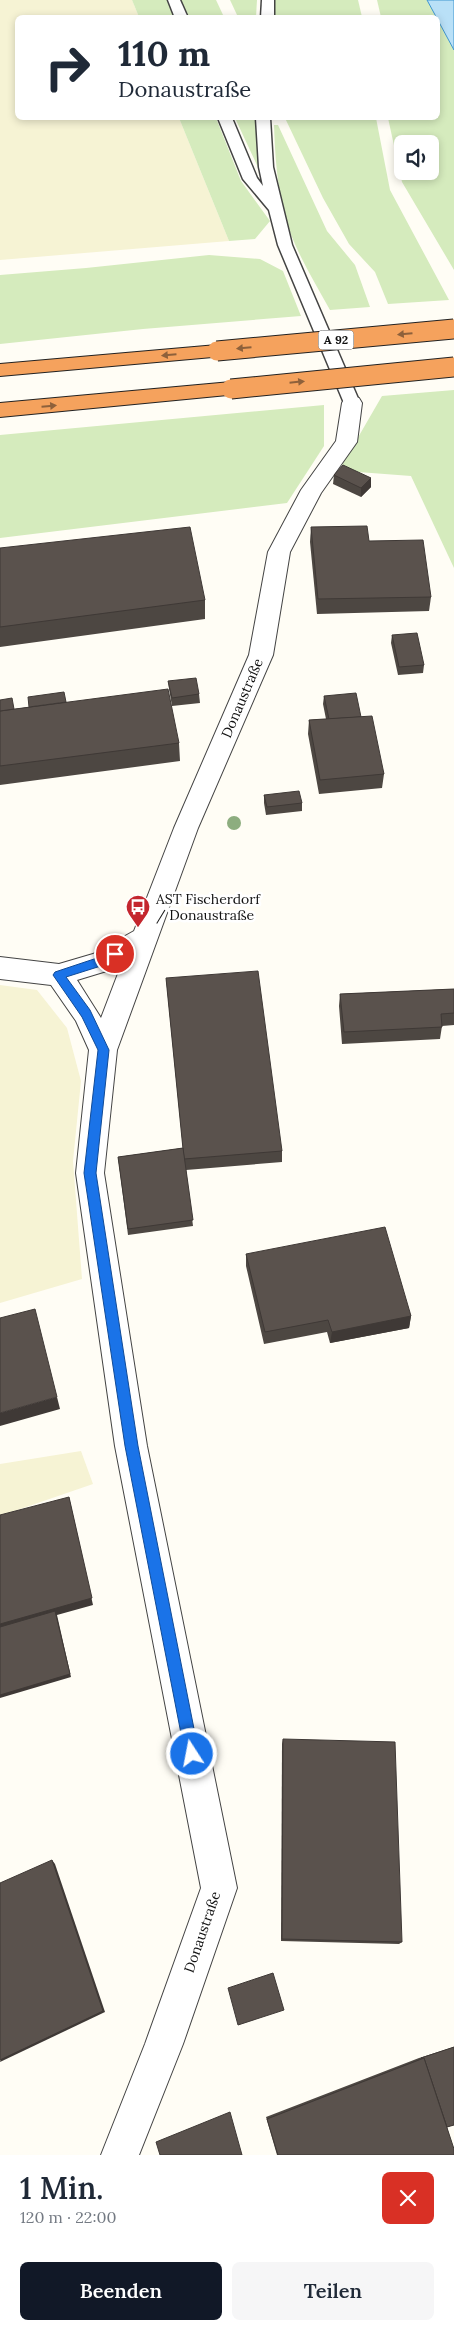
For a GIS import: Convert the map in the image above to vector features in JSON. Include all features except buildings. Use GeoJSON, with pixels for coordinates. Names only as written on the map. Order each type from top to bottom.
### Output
{"type":"FeatureCollection","features":[{"type":"Feature","properties":{"kind":"highway","name":"A 92"},"geometry":{"type":"LineString","coordinates":[[0,370],[454,329]]}},
{"type":"Feature","properties":{"kind":"highway"},"geometry":{"type":"LineString","coordinates":[[0,410],[454,367]]}},
{"type":"Feature","properties":{"kind":"street","name":"Donaustraße"},"geometry":{"type":"LineString","coordinates":[[120,2155],[164,2044],[219,1888],[131,1446],[90,1173],[103,1050],[186,828],[261,655],[279,552],[312,490],[346,442],[352,403]]}},
{"type":"Feature","properties":{"kind":"street"},"geometry":{"type":"LineString","coordinates":[[0,968],[59,975],[101,962],[143,939]]}},
{"type":"Feature","properties":{"kind":"street"},"geometry":{"type":"LineString","coordinates":[[59,975],[86,1014],[103,1050]]}},
{"type":"Feature","properties":{"kind":"lane"},"geometry":{"type":"LineString","coordinates":[[174,0],[181,15]]}},
{"type":"Feature","properties":{"kind":"lane"},"geometry":{"type":"LineString","coordinates":[[267,15],[268,0]]}},
{"type":"Feature","properties":{"kind":"lane"},"geometry":{"type":"LineString","coordinates":[[226,120],[250,179],[276,210]]}},
{"type":"Feature","properties":{"kind":"lane"},"geometry":{"type":"LineString","coordinates":[[264,120],[266,167],[285,245],[352,403]]}},
{"type":"Feature","properties":{"kind":"shaded area"},"geometry":{"type":"Polygon","coordinates":[[[0,0],[132,0],[138,15],[15,15],[15,120],[180,120],[229,241],[0,260],[0,0]]]}},
{"type":"Feature","properties":{"kind":"shaded area"},"geometry":{"type":"Polygon","coordinates":[[[0,985],[37,990],[67,1028],[81,1081],[73,1161],[82,1279],[0,1303],[0,985]]]}},
{"type":"Feature","properties":{"kind":"shaded area"},"geometry":{"type":"Polygon","coordinates":[[[81,1451],[93,1484],[0,1516],[0,1464],[81,1451]]]}},
{"type":"Feature","properties":{"kind":"green space"},"geometry":{"type":"Polygon","coordinates":[[[132,0],[168,0],[175,15],[138,15],[132,0]]]}},
{"type":"Feature","properties":{"kind":"green space"},"geometry":{"type":"Polygon","coordinates":[[[180,0],[216,0],[223,15],[187,15],[180,0]]]}},
{"type":"Feature","properties":{"kind":"green space"},"geometry":{"type":"Polygon","coordinates":[[[230,0],[257,0],[256,15],[237,15],[230,0]]]}},
{"type":"Feature","properties":{"kind":"green space"},"geometry":{"type":"Polygon","coordinates":[[[274,0],[358,0],[362,15],[273,15],[274,0]]]}},
{"type":"Feature","properties":{"kind":"green space"},"geometry":{"type":"Polygon","coordinates":[[[377,0],[427,0],[436,15],[381,15],[377,0]]]}},
{"type":"Feature","properties":{"kind":"green space"},"geometry":{"type":"Polygon","coordinates":[[[440,23],[454,50],[454,270],[402,180],[439,180],[439,135],[394,135],[394,145],[388,120],[440,120],[440,23]]]}},
{"type":"Feature","properties":{"kind":"green space"},"geometry":{"type":"Polygon","coordinates":[[[180,120],[217,120],[241,181],[270,221],[255,239],[229,241],[180,120]]]}},
{"type":"Feature","properties":{"kind":"green space"},"geometry":{"type":"Polygon","coordinates":[[[236,120],[259,120],[262,176],[236,120]]]}},
{"type":"Feature","properties":{"kind":"green space"},"geometry":{"type":"Polygon","coordinates":[[[286,120],[376,120],[390,190],[449,300],[388,304],[375,272],[349,244],[323,198],[286,120]]]}},
{"type":"Feature","properties":{"kind":"green space"},"geometry":{"type":"Polygon","coordinates":[[[274,125],[278,125],[327,231],[355,265],[370,307],[330,310],[304,263],[284,213],[277,169],[274,125]]]}},
{"type":"Feature","properties":{"kind":"green space"},"geometry":{"type":"Polygon","coordinates":[[[209,255],[260,259],[283,271],[301,316],[143,329],[0,344],[0,275],[209,255]]]}},
{"type":"Feature","properties":{"kind":"green space"},"geometry":{"type":"Polygon","coordinates":[[[454,390],[454,568],[411,476],[345,471],[342,465],[382,396],[454,390]]]}},
{"type":"Feature","properties":{"kind":"green space"},"geometry":{"type":"Polygon","coordinates":[[[324,405],[324,446],[287,503],[0,538],[0,435],[324,405]]]}},
{"type":"Feature","properties":{"kind":"water"},"geometry":{"type":"Polygon","coordinates":[[[427,0],[454,0],[454,50],[440,24],[440,15],[435,15],[427,0]]]}},
{"type":"Feature","properties":{"kind":"place","name":"AST Fischerdorf / Donaustraße"},"geometry":{"type":"Point","coordinates":[138,928]}},
{"type":"Feature","properties":{"kind":"route"},"geometry":{"type":"LineString","coordinates":[[115,954],[101,962],[59,975],[86,1014],[103,1050],[90,1173],[131,1446],[192,1754]]}}]}
